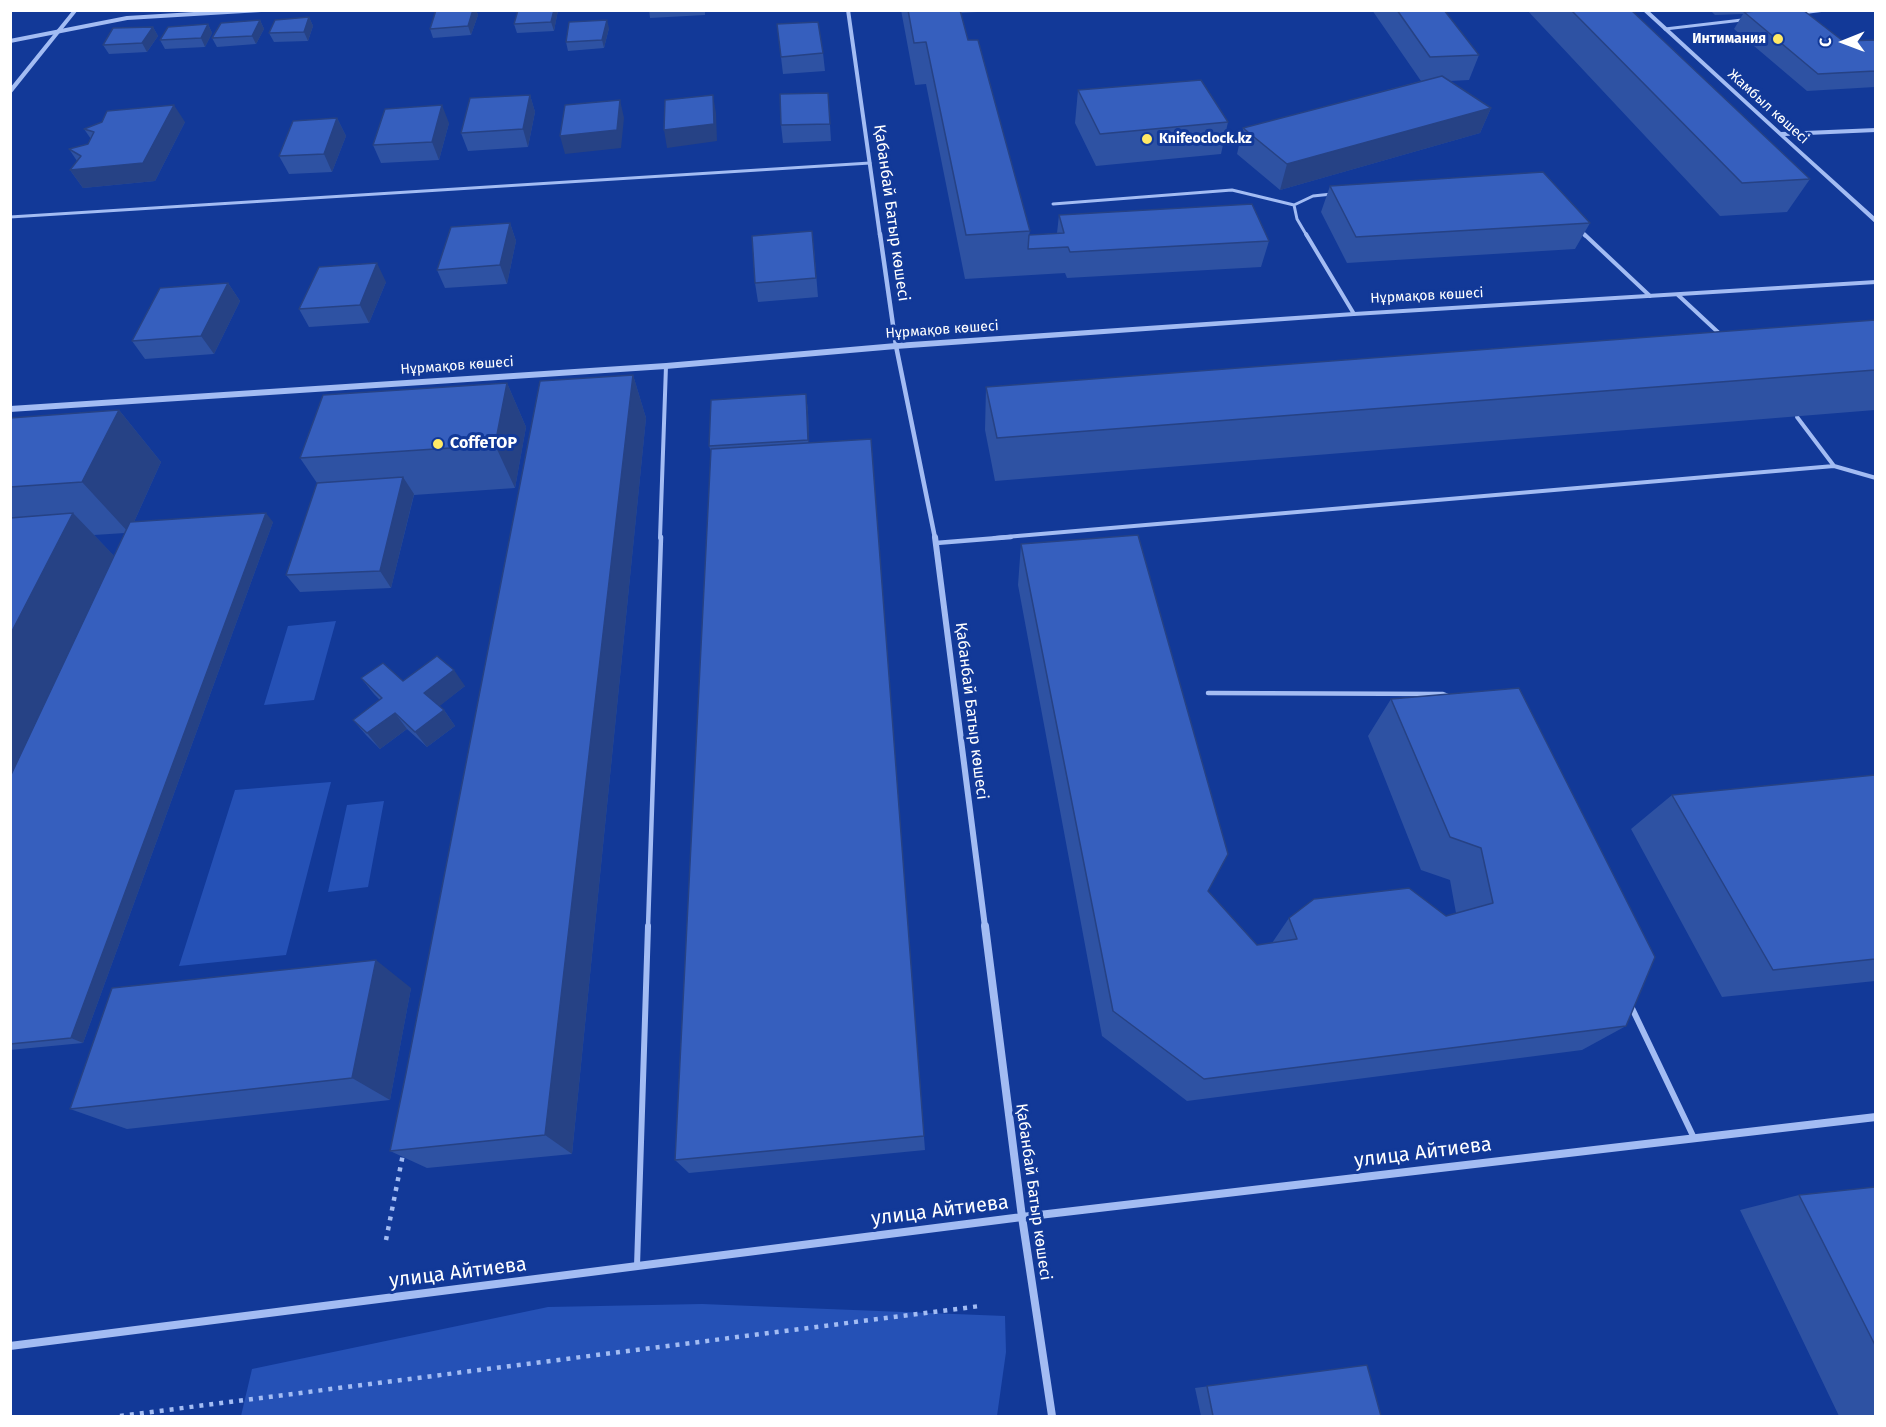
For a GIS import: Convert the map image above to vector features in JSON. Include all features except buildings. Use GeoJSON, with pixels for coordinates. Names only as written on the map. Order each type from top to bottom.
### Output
{"type":"FeatureCollection","features":[{"type":"Feature","properties":{"kind":"street"},"geometry":{"type":"LineString","coordinates":[[10,93],[76,10]]}},
{"type":"Feature","properties":{"kind":"street"},"geometry":{"type":"LineString","coordinates":[[10,41],[127,18],[261,10]]}},
{"type":"Feature","properties":{"kind":"street","name":"Қабанбай Батыр көшесі"},"geometry":{"type":"LineString","coordinates":[[848,10],[896,346],[936,543],[1022,1217],[1052,1416]]}},
{"type":"Feature","properties":{"kind":"street","name":"Жамбыл көшесі"},"geometry":{"type":"LineString","coordinates":[[1644,10],[1875,222]]}},
{"type":"Feature","properties":{"kind":"street"},"geometry":{"type":"LineString","coordinates":[[1779,134],[1875,130]]}},
{"type":"Feature","properties":{"kind":"street","name":"Нұрмақов көшесі"},"geometry":{"type":"LineString","coordinates":[[10,409],[666,366],[896,346],[1354,314],[1875,282]]}},
{"type":"Feature","properties":{"kind":"street","name":"улица Айтиева"},"geometry":{"type":"LineString","coordinates":[[10,1346],[1022,1217],[1875,1117]]}},
{"type":"Feature","properties":{"kind":"lane"},"geometry":{"type":"LineString","coordinates":[[1791,14],[1825,10]]}},
{"type":"Feature","properties":{"kind":"lane"},"geometry":{"type":"LineString","coordinates":[[1665,29],[1745,20]]}},
{"type":"Feature","properties":{"kind":"lane"},"geometry":{"type":"LineString","coordinates":[[10,217],[870,163]]}},
{"type":"Feature","properties":{"kind":"lane"},"geometry":{"type":"LineString","coordinates":[[1053,204],[1232,190],[1294,205],[1313,196],[1338,193]]}},
{"type":"Feature","properties":{"kind":"lane"},"geometry":{"type":"LineString","coordinates":[[1294,205],[1297,219],[1354,314]]}},
{"type":"Feature","properties":{"kind":"lane"},"geometry":{"type":"LineString","coordinates":[[1572,223],[1650,296]]}},
{"type":"Feature","properties":{"kind":"lane"},"geometry":{"type":"LineString","coordinates":[[1678,295],[1726,340]]}},
{"type":"Feature","properties":{"kind":"lane"},"geometry":{"type":"LineString","coordinates":[[637,1267],[666,366]]}},
{"type":"Feature","properties":{"kind":"lane"},"geometry":{"type":"LineString","coordinates":[[1797,417],[1834,466]]}},
{"type":"Feature","properties":{"kind":"lane"},"geometry":{"type":"LineString","coordinates":[[936,543],[1834,466],[1875,478]]}},
{"type":"Feature","properties":{"kind":"lane"},"geometry":{"type":"LineString","coordinates":[[1208,693],[1443,694],[1452,698]]}},
{"type":"Feature","properties":{"kind":"lane"},"geometry":{"type":"LineString","coordinates":[[1627,998],[1694,1138]]}},
{"type":"Feature","properties":{"kind":"path"},"geometry":{"type":"LineString","coordinates":[[386,1240],[403,1153]]}},
{"type":"Feature","properties":{"kind":"path"},"geometry":{"type":"LineString","coordinates":[[120,1416],[980,1306]]}},
{"type":"Feature","properties":{"kind":"shaded area"},"geometry":{"type":"Polygon","coordinates":[[[336,621],[314,700],[264,705],[288,626],[336,621]]]}},
{"type":"Feature","properties":{"kind":"shaded area"},"geometry":{"type":"Polygon","coordinates":[[[331,782],[286,955],[179,966],[235,790],[331,782]]]}},
{"type":"Feature","properties":{"kind":"shaded area"},"geometry":{"type":"Polygon","coordinates":[[[384,801],[368,887],[328,892],[347,805],[384,801]]]}},
{"type":"Feature","properties":{"kind":"shaded area"},"geometry":{"type":"Polygon","coordinates":[[[702,1304],[1005,1316],[1006,1352],[997,1416],[241,1416],[252,1369],[548,1307],[702,1304]]]}},
{"type":"Feature","properties":{"kind":"place","name":"Интимания"},"geometry":{"type":"Point","coordinates":[1778,39]}},
{"type":"Feature","properties":{"kind":"place","name":"Knifeoclock.kz"},"geometry":{"type":"Point","coordinates":[1147,139]}},
{"type":"Feature","properties":{"kind":"place","name":"CoffeTOP"},"geometry":{"type":"Point","coordinates":[438,444]}}]}
